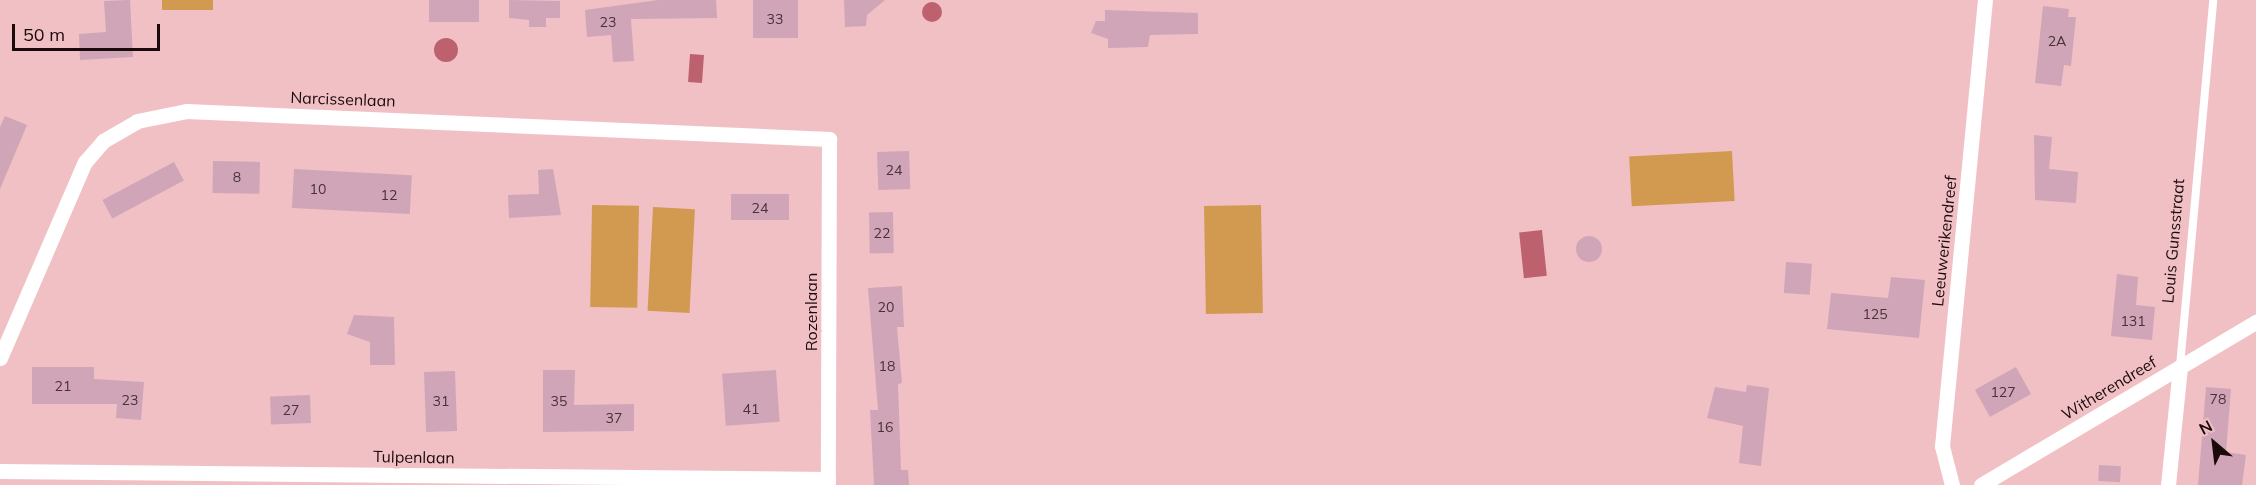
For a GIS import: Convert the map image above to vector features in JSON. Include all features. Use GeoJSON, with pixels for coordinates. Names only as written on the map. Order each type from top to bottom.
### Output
{"type":"FeatureCollection","features":[{"type":"Feature","properties":{"kind":"street","name":"Leeuwerikendreef"},"geometry":{"type":"LineString","coordinates":[[1952,485],[1942,446],[1985,0]]}},
{"type":"Feature","properties":{"kind":"street","name":"Narcissenlaan"},"geometry":{"type":"LineString","coordinates":[[0,358],[85,162],[103,141],[137,121],[186,111],[830,139]]}},
{"type":"Feature","properties":{"kind":"street","name":"Rozenlaan"},"geometry":{"type":"LineString","coordinates":[[828,482],[830,139]]}},
{"type":"Feature","properties":{"kind":"street","name":"Witherendreef"},"geometry":{"type":"LineString","coordinates":[[1981,485],[2256,322]]}},
{"type":"Feature","properties":{"kind":"street","name":"Louis Gunsstraat"},"geometry":{"type":"LineString","coordinates":[[2168,485],[2180,367]]}},
{"type":"Feature","properties":{"kind":"street","name":"Tulpenlaan"},"geometry":{"type":"LineString","coordinates":[[0,471],[828,482]]}},
{"type":"Feature","properties":{"kind":"lane","name":"Louis Gunsstraat"},"geometry":{"type":"LineString","coordinates":[[2180,367],[2213,0]]}},
{"type":"Feature","properties":{"kind":"shaded area"},"geometry":{"type":"Polygon","coordinates":[[[162,0],[213,0],[213,10],[162,10],[162,0]]]}},
{"type":"Feature","properties":{"kind":"shaded area"},"geometry":{"type":"Polygon","coordinates":[[[932,2],[939,5],[942,12],[939,19],[932,22],[925,19],[922,12],[925,5],[932,2]]]}},
{"type":"Feature","properties":{"kind":"shaded area"},"geometry":{"type":"Polygon","coordinates":[[[446,38],[454,42],[458,50],[454,58],[446,62],[438,58],[434,50],[438,42],[446,38]]]}},
{"type":"Feature","properties":{"kind":"shaded area"},"geometry":{"type":"Polygon","coordinates":[[[690,54],[704,55],[702,83],[688,82],[690,54]]]}},
{"type":"Feature","properties":{"kind":"shaded area"},"geometry":{"type":"Polygon","coordinates":[[[1732,151],[1735,201],[1632,206],[1629,156],[1732,151]]]}},
{"type":"Feature","properties":{"kind":"shaded area"},"geometry":{"type":"Polygon","coordinates":[[[592,205],[639,206],[637,308],[590,307],[592,205]]]}},
{"type":"Feature","properties":{"kind":"shaded area"},"geometry":{"type":"Polygon","coordinates":[[[1261,205],[1263,313],[1206,314],[1204,206],[1261,205]]]}},
{"type":"Feature","properties":{"kind":"shaded area"},"geometry":{"type":"Polygon","coordinates":[[[653,207],[695,209],[689,313],[648,311],[653,207]]]}},
{"type":"Feature","properties":{"kind":"shaded area"},"geometry":{"type":"Polygon","coordinates":[[[1542,230],[1547,276],[1524,278],[1519,232],[1542,230]]]}},
{"type":"Feature","properties":{"kind":"building"},"geometry":{"type":"Polygon","coordinates":[[[130,0],[133,57],[80,60],[79,34],[106,32],[104,1],[130,0]]]}},
{"type":"Feature","properties":{"kind":"building"},"geometry":{"type":"Polygon","coordinates":[[[429,0],[479,0],[479,22],[429,22],[429,0]]]}},
{"type":"Feature","properties":{"kind":"building"},"geometry":{"type":"Polygon","coordinates":[[[509,0],[560,1],[560,18],[546,18],[546,27],[529,27],[529,20],[509,18],[509,0]]]}},
{"type":"Feature","properties":{"kind":"building"},"geometry":{"type":"Polygon","coordinates":[[[658,0],[716,0],[717,18],[631,19],[634,61],[613,62],[611,35],[587,37],[585,10],[658,0]]]}},
{"type":"Feature","properties":{"kind":"building"},"geometry":{"type":"Polygon","coordinates":[[[753,0],[798,0],[798,38],[753,38],[753,0]]]}},
{"type":"Feature","properties":{"kind":"building"},"geometry":{"type":"Polygon","coordinates":[[[844,0],[885,0],[867,15],[866,26],[845,27],[844,0]]]}},
{"type":"Feature","properties":{"kind":"building"},"geometry":{"type":"Polygon","coordinates":[[[2043,6],[2069,9],[2068,17],[2076,17],[2071,66],[2064,65],[2061,86],[2035,83],[2043,6]]]}},
{"type":"Feature","properties":{"kind":"building"},"geometry":{"type":"Polygon","coordinates":[[[1105,10],[1198,13],[1198,34],[1150,35],[1148,47],[1108,48],[1108,39],[1091,33],[1096,21],[1105,21],[1105,10]]]}},
{"type":"Feature","properties":{"kind":"building"},"geometry":{"type":"Polygon","coordinates":[[[5,116],[27,125],[0,189],[0,127],[5,116]]]}},
{"type":"Feature","properties":{"kind":"building"},"geometry":{"type":"Polygon","coordinates":[[[2034,135],[2052,137],[2049,169],[2078,172],[2076,203],[2035,200],[2034,135]]]}},
{"type":"Feature","properties":{"kind":"building"},"geometry":{"type":"Polygon","coordinates":[[[909,151],[910,189],[878,190],[877,152],[909,151]]]}},
{"type":"Feature","properties":{"kind":"building"},"geometry":{"type":"Polygon","coordinates":[[[213,161],[260,162],[259,194],[212,193],[213,161]]]}},
{"type":"Feature","properties":{"kind":"building"},"geometry":{"type":"Polygon","coordinates":[[[174,162],[184,181],[112,219],[102,200],[174,162]]]}},
{"type":"Feature","properties":{"kind":"building"},"geometry":{"type":"Polygon","coordinates":[[[294,169],[412,175],[410,214],[292,208],[294,169]]]}},
{"type":"Feature","properties":{"kind":"building"},"geometry":{"type":"Polygon","coordinates":[[[553,169],[561,215],[509,218],[508,195],[539,194],[538,170],[553,169]]]}},
{"type":"Feature","properties":{"kind":"building"},"geometry":{"type":"Polygon","coordinates":[[[731,194],[789,194],[789,220],[731,220],[731,194]]]}},
{"type":"Feature","properties":{"kind":"building"},"geometry":{"type":"Polygon","coordinates":[[[869,212],[893,212],[894,253],[870,253],[869,212]]]}},
{"type":"Feature","properties":{"kind":"building"},"geometry":{"type":"Polygon","coordinates":[[[1589,236],[1598,240],[1602,249],[1598,258],[1589,262],[1580,258],[1576,249],[1580,240],[1589,236]]]}},
{"type":"Feature","properties":{"kind":"building"},"geometry":{"type":"Polygon","coordinates":[[[1786,262],[1812,264],[1810,295],[1784,293],[1786,262]]]}},
{"type":"Feature","properties":{"kind":"building"},"geometry":{"type":"Polygon","coordinates":[[[2117,274],[2138,277],[2136,305],[2155,307],[2152,340],[2111,336],[2117,274]]]}},
{"type":"Feature","properties":{"kind":"building"},"geometry":{"type":"Polygon","coordinates":[[[1891,277],[1925,280],[1919,338],[1827,329],[1831,293],[1888,298],[1891,277]]]}},
{"type":"Feature","properties":{"kind":"building"},"geometry":{"type":"Polygon","coordinates":[[[902,286],[904,327],[897,327],[902,383],[898,384],[901,470],[908,470],[909,485],[874,485],[870,410],[878,410],[868,288],[902,286]]]}},
{"type":"Feature","properties":{"kind":"building"},"geometry":{"type":"Polygon","coordinates":[[[354,315],[394,317],[395,365],[370,365],[370,342],[347,334],[354,315]]]}},
{"type":"Feature","properties":{"kind":"building"},"geometry":{"type":"Polygon","coordinates":[[[32,367],[94,367],[94,379],[144,382],[141,420],[116,418],[117,404],[32,404],[32,367]]]}},
{"type":"Feature","properties":{"kind":"building"},"geometry":{"type":"Polygon","coordinates":[[[2016,367],[2031,394],[1990,417],[1975,390],[2016,367]]]}},
{"type":"Feature","properties":{"kind":"building"},"geometry":{"type":"Polygon","coordinates":[[[543,370],[575,370],[574,405],[634,404],[634,431],[543,432],[543,370]]]}},
{"type":"Feature","properties":{"kind":"building"},"geometry":{"type":"Polygon","coordinates":[[[776,370],[780,422],[726,426],[722,374],[776,370]]]}},
{"type":"Feature","properties":{"kind":"building"},"geometry":{"type":"Polygon","coordinates":[[[455,371],[457,431],[426,432],[424,372],[455,371]]]}},
{"type":"Feature","properties":{"kind":"building"},"geometry":{"type":"Polygon","coordinates":[[[1747,385],[1769,388],[1761,466],[1739,463],[1743,426],[1707,418],[1715,387],[1746,392],[1747,385]]]}},
{"type":"Feature","properties":{"kind":"building"},"geometry":{"type":"Polygon","coordinates":[[[2206,387],[2231,389],[2226,452],[2246,455],[2242,485],[2198,485],[2206,387]]]}},
{"type":"Feature","properties":{"kind":"building"},"geometry":{"type":"Polygon","coordinates":[[[310,395],[311,423],[271,424],[270,396],[310,395]]]}},
{"type":"Feature","properties":{"kind":"building"},"geometry":{"type":"Polygon","coordinates":[[[2099,465],[2121,466],[2120,482],[2098,481],[2099,465]]]}}]}
